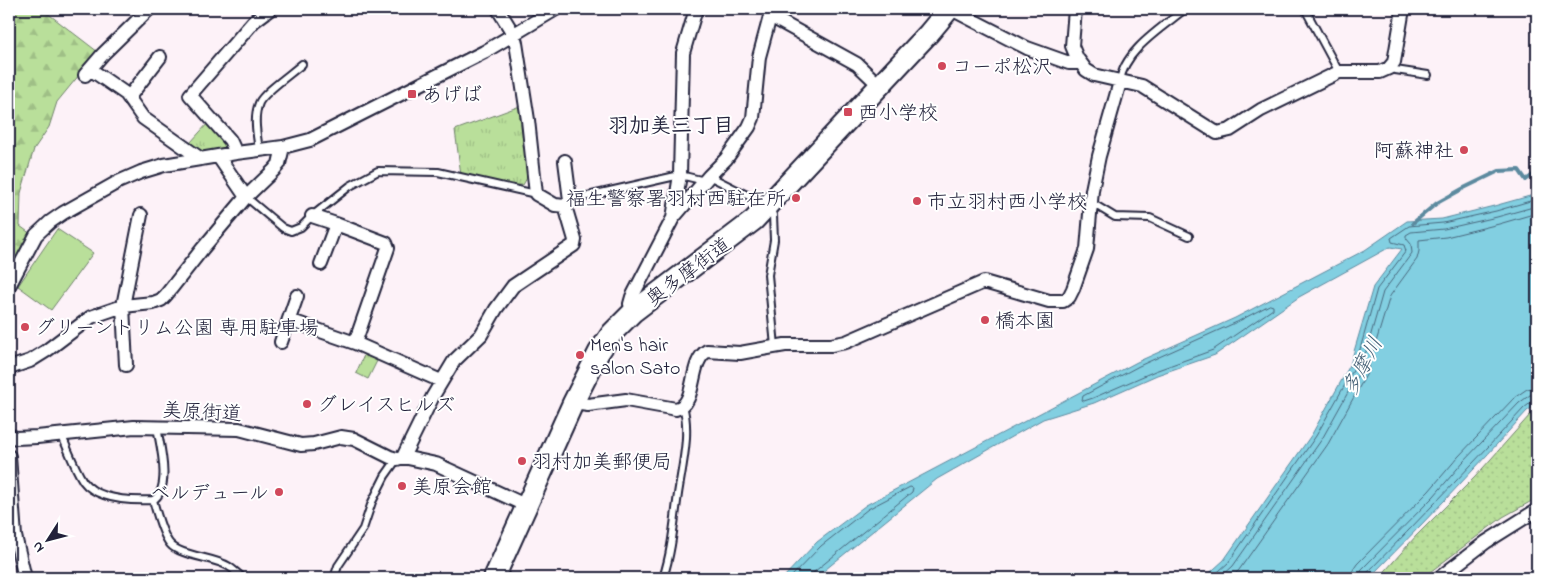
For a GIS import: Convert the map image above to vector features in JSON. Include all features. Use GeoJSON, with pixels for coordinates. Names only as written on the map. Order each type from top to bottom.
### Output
{"type":"FeatureCollection","features":[{"type":"Feature","properties":{"kind":"main road","name":"奥多摩街道"},"geometry":{"type":"LineString","coordinates":[[494,578],[573,403],[603,346],[617,328],[633,312],[747,226],[769,206],[950,9]]}},
{"type":"Feature","properties":{"kind":"street"},"geometry":{"type":"LineString","coordinates":[[149,9],[87,72],[126,94],[143,118],[200,159]]}},
{"type":"Feature","properties":{"kind":"street"},"geometry":{"type":"LineString","coordinates":[[236,153],[230,140],[190,95],[254,21],[270,9]]}},
{"type":"Feature","properties":{"kind":"street"},"geometry":{"type":"LineString","coordinates":[[498,9],[514,35],[528,120],[536,194],[555,205],[568,203]]}},
{"type":"Feature","properties":{"kind":"street"},"geometry":{"type":"LineString","coordinates":[[9,286],[36,235],[63,213],[118,182],[140,172],[164,166],[304,142],[438,76],[514,35],[556,9]]}},
{"type":"Feature","properties":{"kind":"street"},"geometry":{"type":"LineString","coordinates":[[673,218],[680,175],[683,53],[696,9]]}},
{"type":"Feature","properties":{"kind":"street"},"geometry":{"type":"LineString","coordinates":[[950,9],[1027,48],[1070,63],[1080,63]]}},
{"type":"Feature","properties":{"kind":"street"},"geometry":{"type":"LineString","coordinates":[[1075,9],[1072,46],[1080,63],[1086,70],[1094,75],[1134,84],[1150,90],[1213,132],[1221,133],[1230,130],[1261,110],[1339,72],[1380,72],[1392,66],[1395,58],[1402,9]]}},
{"type":"Feature","properties":{"kind":"street"},"geometry":{"type":"LineString","coordinates":[[633,312],[630,304],[632,297],[673,218],[726,159],[749,127],[753,118],[759,57],[771,12],[857,64],[880,86]]}},
{"type":"Feature","properties":{"kind":"street"},"geometry":{"type":"LineString","coordinates":[[129,97],[160,57]]}},
{"type":"Feature","properties":{"kind":"street"},"geometry":{"type":"LineString","coordinates":[[573,403],[588,405],[626,400],[676,409],[683,406],[689,396],[699,360],[703,354],[710,351],[740,353],[775,346],[832,345],[846,342],[984,282],[1049,301],[1063,301],[1071,294],[1087,249],[1092,190],[1102,142],[1120,82]]}},
{"type":"Feature","properties":{"kind":"street"},"geometry":{"type":"LineString","coordinates":[[9,368],[30,361],[91,317],[124,306],[153,303],[161,300],[246,197],[279,164],[284,146]]}},
{"type":"Feature","properties":{"kind":"street"},"geometry":{"type":"LineString","coordinates":[[218,156],[246,197]]}},
{"type":"Feature","properties":{"kind":"street"},"geometry":{"type":"LineString","coordinates":[[400,458],[441,381],[454,361],[480,335],[513,286],[574,245],[575,240],[568,203],[565,161]]}},
{"type":"Feature","properties":{"kind":"street"},"geometry":{"type":"LineString","coordinates":[[126,365],[124,306],[141,215]]}},
{"type":"Feature","properties":{"kind":"street"},"geometry":{"type":"LineString","coordinates":[[312,216],[386,243],[388,248],[355,343]]}},
{"type":"Feature","properties":{"kind":"street"},"geometry":{"type":"LineString","coordinates":[[321,264],[336,224]]}},
{"type":"Feature","properties":{"kind":"street"},"geometry":{"type":"LineString","coordinates":[[281,342],[298,296]]}},
{"type":"Feature","properties":{"kind":"street"},"geometry":{"type":"LineString","coordinates":[[289,320],[355,343],[441,381]]}},
{"type":"Feature","properties":{"kind":"street","name":"美原街道"},"geometry":{"type":"LineString","coordinates":[[9,435],[16,438],[28,438],[134,427],[157,427],[239,429],[301,445],[314,444],[341,437],[354,439],[390,457],[436,464],[527,506]]}},
{"type":"Feature","properties":{"kind":"street"},"geometry":{"type":"LineString","coordinates":[[9,456],[15,536],[14,563],[25,578]]}},
{"type":"Feature","properties":{"kind":"street"},"geometry":{"type":"LineString","coordinates":[[1439,578],[1486,542],[1537,510]]}},
{"type":"Feature","properties":{"kind":"lane"},"geometry":{"type":"LineString","coordinates":[[1120,82],[1126,63],[1133,54],[1185,9]]}},
{"type":"Feature","properties":{"kind":"lane"},"geometry":{"type":"LineString","coordinates":[[1305,9],[1339,72]]}},
{"type":"Feature","properties":{"kind":"lane"},"geometry":{"type":"LineString","coordinates":[[259,150],[256,125],[256,112],[259,101],[302,64]]}},
{"type":"Feature","properties":{"kind":"lane"},"geometry":{"type":"LineString","coordinates":[[1388,68],[1428,75]]}},
{"type":"Feature","properties":{"kind":"lane"},"geometry":{"type":"LineString","coordinates":[[246,197],[283,228],[291,231],[301,227],[350,186],[378,171],[438,172],[536,194]]}},
{"type":"Feature","properties":{"kind":"lane"},"geometry":{"type":"LineString","coordinates":[[568,203],[680,175],[707,179],[769,206],[772,215],[774,240],[768,276],[775,346]]}},
{"type":"Feature","properties":{"kind":"lane"},"geometry":{"type":"LineString","coordinates":[[1092,203],[1115,217],[1150,218],[1189,236]]}},
{"type":"Feature","properties":{"kind":"lane"},"geometry":{"type":"LineString","coordinates":[[663,578],[670,557],[684,458],[687,418],[683,406]]}},
{"type":"Feature","properties":{"kind":"lane"},"geometry":{"type":"LineString","coordinates":[[61,434],[85,482],[94,489],[122,500],[153,500],[161,492],[163,484],[164,465],[157,427]]}},
{"type":"Feature","properties":{"kind":"lane"},"geometry":{"type":"LineString","coordinates":[[334,578],[338,566],[363,528],[379,488],[400,458]]}},
{"type":"Feature","properties":{"kind":"lane"},"geometry":{"type":"LineString","coordinates":[[153,500],[158,520],[169,543],[184,552],[227,565],[243,578]]}},
{"type":"Feature","properties":{"kind":"green space"},"geometry":{"type":"Polygon","coordinates":[[[9,9],[42,9],[98,52],[57,102],[49,127],[34,149],[21,193],[20,226],[35,237],[9,286],[9,9]]]}},
{"type":"Feature","properties":{"kind":"green space"},"geometry":{"type":"Polygon","coordinates":[[[520,106],[528,176],[523,185],[510,185],[461,175],[455,130],[520,106]]]}},
{"type":"Feature","properties":{"kind":"green space"},"geometry":{"type":"Polygon","coordinates":[[[209,122],[226,142],[223,150],[203,153],[190,143],[209,122]]]}},
{"type":"Feature","properties":{"kind":"green space"},"geometry":{"type":"Polygon","coordinates":[[[57,229],[93,253],[51,310],[18,286],[57,229]]]}},
{"type":"Feature","properties":{"kind":"green space"},"geometry":{"type":"Polygon","coordinates":[[[365,353],[378,359],[368,379],[356,373],[365,353]]]}},
{"type":"Feature","properties":{"kind":"green space"},"geometry":{"type":"Polygon","coordinates":[[[1537,409],[1537,498],[1503,517],[1422,578],[1379,578],[1416,536],[1475,477],[1537,409]]]}},
{"type":"Feature","properties":{"kind":"water","name":"多摩川"},"geometry":{"type":"Polygon","coordinates":[[[1537,194],[1537,404],[1527,411],[1449,496],[1369,578],[1204,578],[1224,560],[1312,434],[1350,365],[1373,287],[1402,249],[1390,247],[1299,297],[1215,355],[1157,375],[1094,403],[1043,419],[937,479],[815,578],[783,578],[817,542],[866,505],[1137,362],[1235,318],[1365,250],[1407,221],[1442,219],[1537,194]]]}},
{"type":"Feature","properties":{"kind":"waterway"},"geometry":{"type":"LineString","coordinates":[[1413,223],[1437,203],[1499,171],[1519,170],[1526,180],[1537,172]]}},
{"type":"Feature","properties":{"kind":"place","name":"コーポ松沢"},"geometry":{"type":"Point","coordinates":[942,66]}},
{"type":"Feature","properties":{"kind":"place","name":"あげば"},"geometry":{"type":"Point","coordinates":[412,94]}},
{"type":"Feature","properties":{"kind":"place","name":"西小学校"},"geometry":{"type":"Point","coordinates":[848,112]}},
{"type":"Feature","properties":{"kind":"place","name":"阿蘇神社"},"geometry":{"type":"Point","coordinates":[1464,150]}},
{"type":"Feature","properties":{"kind":"place","name":"福生警察署羽村西駐在所"},"geometry":{"type":"Point","coordinates":[796,198]}},
{"type":"Feature","properties":{"kind":"place","name":"市立羽村西小学校"},"geometry":{"type":"Point","coordinates":[917,201]}},
{"type":"Feature","properties":{"kind":"place","name":"橋本園"},"geometry":{"type":"Point","coordinates":[985,320]}},
{"type":"Feature","properties":{"kind":"place","name":"グリーントリム公園 専用駐車場"},"geometry":{"type":"Point","coordinates":[25,327]}},
{"type":"Feature","properties":{"kind":"place","name":"Men's hair salon Sato"},"geometry":{"type":"Point","coordinates":[580,355]}},
{"type":"Feature","properties":{"kind":"place","name":"グレイスヒルズ"},"geometry":{"type":"Point","coordinates":[307,404]}},
{"type":"Feature","properties":{"kind":"place","name":"羽村加美郵便局"},"geometry":{"type":"Point","coordinates":[522,461]}},
{"type":"Feature","properties":{"kind":"place","name":"美原会館"},"geometry":{"type":"Point","coordinates":[402,486]}},
{"type":"Feature","properties":{"kind":"place","name":"ベルデュール"},"geometry":{"type":"Point","coordinates":[279,492]}},
{"type":"Feature","properties":{"kind":"district","name":"羽加美三丁目"},"geometry":{"type":"Point","coordinates":[671,125]}}]}
